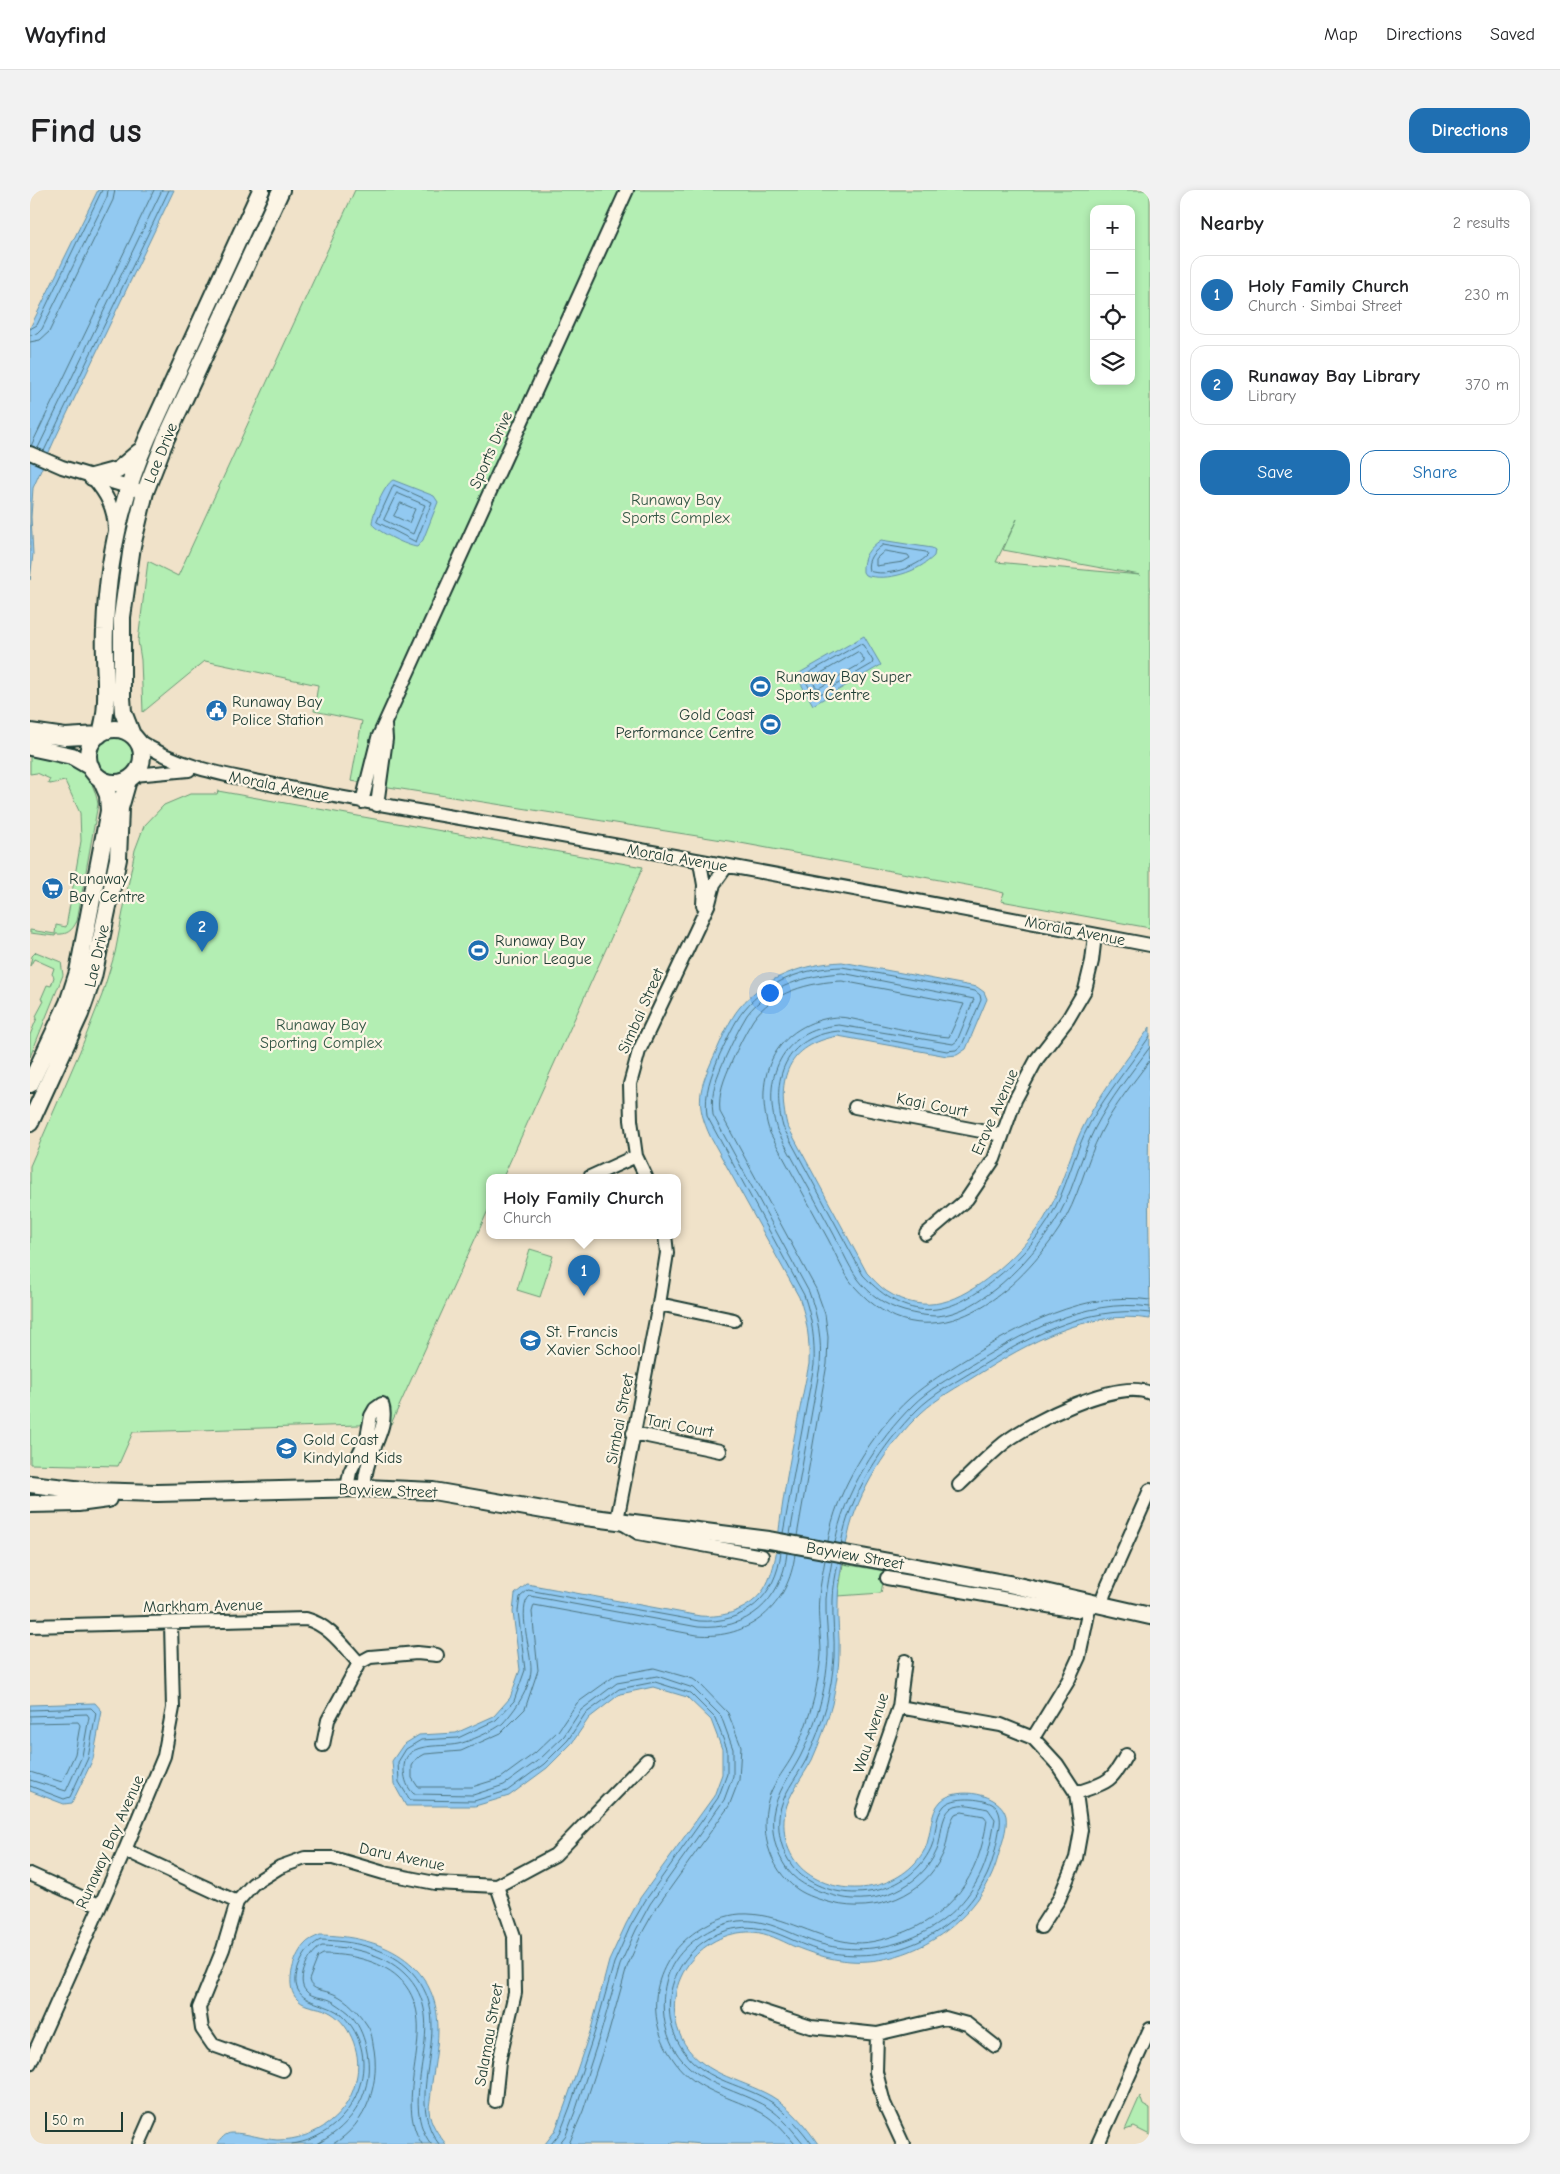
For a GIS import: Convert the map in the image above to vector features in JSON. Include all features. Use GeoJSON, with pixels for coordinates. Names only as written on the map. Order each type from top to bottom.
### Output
{"type":"FeatureCollection","features":[{"type":"Feature","properties":{"kind":"main road","name":"Lae Drive"},"geometry":{"type":"LineString","coordinates":[[100,734],[106,712],[106,614],[115,542],[129,488],[143,448],[261,190]]}},
{"type":"Feature","properties":{"kind":"main road","name":"Lae Drive"},"geometry":{"type":"LineString","coordinates":[[135,737],[124,712],[122,697],[122,617],[132,546],[145,492],[166,438],[281,190]]}},
{"type":"Feature","properties":{"kind":"main road"},"geometry":{"type":"LineString","coordinates":[[92,477],[118,470],[143,448]]}},
{"type":"Feature","properties":{"kind":"main road"},"geometry":{"type":"LineString","coordinates":[[30,732],[65,737],[100,734],[117,729],[135,737],[142,754],[139,769],[131,777],[114,783],[72,756],[30,747]]}},
{"type":"Feature","properties":{"kind":"main road"},"geometry":{"type":"LineString","coordinates":[[96,773],[89,752],[92,743],[100,734]]}},
{"type":"Feature","properties":{"kind":"main road","name":"Lae Drive"},"geometry":{"type":"LineString","coordinates":[[30,1084],[68,1003],[78,972],[109,812],[108,795],[96,773]]}},
{"type":"Feature","properties":{"kind":"main road","name":"Lae Drive"},"geometry":{"type":"LineString","coordinates":[[30,1123],[80,1014],[93,977],[118,859],[120,808],[131,777]]}},
{"type":"Feature","properties":{"kind":"main road","name":"Bayview Street"},"geometry":{"type":"LineString","coordinates":[[30,1484],[92,1491],[157,1493],[347,1488],[433,1491],[570,1514],[769,1540],[1009,1584],[1150,1616]]}},
{"type":"Feature","properties":{"kind":"main road","name":"Bayview Street"},"geometry":{"type":"LineString","coordinates":[[30,1504],[78,1503],[157,1493]]}},
{"type":"Feature","properties":{"kind":"street","name":"Sports Drive"},"geometry":{"type":"LineString","coordinates":[[362,802],[375,744],[627,190]]}},
{"type":"Feature","properties":{"kind":"street"},"geometry":{"type":"LineString","coordinates":[[30,453],[53,464],[145,492]]}},
{"type":"Feature","properties":{"kind":"street"},"geometry":{"type":"LineString","coordinates":[[92,477],[106,493],[111,503],[115,517],[115,542]]}},
{"type":"Feature","properties":{"kind":"street","name":"Sports Drive"},"geometry":{"type":"LineString","coordinates":[[377,805],[387,737],[385,724]]}},
{"type":"Feature","properties":{"kind":"street","name":"Morala Avenue"},"geometry":{"type":"LineString","coordinates":[[135,737],[161,755],[204,770],[377,805],[505,826],[1150,945]]}},
{"type":"Feature","properties":{"kind":"street","name":"Morala Avenue"},"geometry":{"type":"LineString","coordinates":[[131,777],[174,770],[204,770]]}},
{"type":"Feature","properties":{"kind":"street","name":"Simbai Street"},"geometry":{"type":"LineString","coordinates":[[700,862],[704,885],[701,920]]}},
{"type":"Feature","properties":{"kind":"street","name":"Simbai Street"},"geometry":{"type":"LineString","coordinates":[[645,1174],[636,1156],[631,1120],[630,1084],[638,1051],[701,920],[714,884],[726,867]]}},
{"type":"Feature","properties":{"kind":"street","name":"Erave Avenue"},"geometry":{"type":"LineString","coordinates":[[926,1234],[967,1199],[994,1159],[1015,1100],[1037,1059],[1068,1019],[1085,990],[1092,961],[1095,935]]}},
{"type":"Feature","properties":{"kind":"street","name":"Kagi Court"},"geometry":{"type":"LineString","coordinates":[[855,1108],[1002,1135]]}},
{"type":"Feature","properties":{"kind":"street"},"geometry":{"type":"LineString","coordinates":[[597,1174],[636,1156]]}},
{"type":"Feature","properties":{"kind":"street","name":"Simbai Street"},"geometry":{"type":"LineString","coordinates":[[617,1520],[659,1304],[667,1253],[665,1239]]}},
{"type":"Feature","properties":{"kind":"street"},"geometry":{"type":"LineString","coordinates":[[659,1304],[734,1320]]}},
{"type":"Feature","properties":{"kind":"street"},"geometry":{"type":"LineString","coordinates":[[959,1485],[1005,1442],[1050,1416],[1091,1398],[1121,1390],[1145,1391],[1150,1394]]}},
{"type":"Feature","properties":{"kind":"street"},"geometry":{"type":"LineString","coordinates":[[347,1488],[350,1472],[367,1437],[372,1412],[382,1404],[384,1419],[366,1465],[364,1474],[366,1488]]}},
{"type":"Feature","properties":{"kind":"street","name":"Tari Court"},"geometry":{"type":"LineString","coordinates":[[633,1433],[720,1451]]}},
{"type":"Feature","properties":{"kind":"street"},"geometry":{"type":"LineString","coordinates":[[1033,1738],[1068,1681],[1079,1657],[1095,1605],[1105,1590],[1150,1490]]}},
{"type":"Feature","properties":{"kind":"street","name":"Bayview Street"},"geometry":{"type":"LineString","coordinates":[[617,1520],[638,1533],[762,1556]]}},
{"type":"Feature","properties":{"kind":"street","name":"Bayview Street"},"geometry":{"type":"LineString","coordinates":[[887,1578],[1076,1611],[1095,1605]]}},
{"type":"Feature","properties":{"kind":"street","name":"Markham Avenue"},"geometry":{"type":"LineString","coordinates":[[30,1626],[306,1619],[326,1628],[359,1663]]}},
{"type":"Feature","properties":{"kind":"street","name":"Runaway Bay Avenue"},"geometry":{"type":"LineString","coordinates":[[30,2063],[156,1779],[164,1756],[170,1730],[174,1685],[171,1623]]}},
{"type":"Feature","properties":{"kind":"street"},"geometry":{"type":"LineString","coordinates":[[323,1745],[324,1732],[328,1720],[359,1663],[370,1657],[417,1654],[437,1655]]}},
{"type":"Feature","properties":{"kind":"street","name":"Wau Avenue"},"geometry":{"type":"LineString","coordinates":[[862,1813],[899,1707],[905,1661]]}},
{"type":"Feature","properties":{"kind":"street"},"geometry":{"type":"LineString","coordinates":[[899,1707],[1001,1725],[1033,1738],[1057,1764],[1076,1793],[1081,1830],[1076,1858],[1059,1899],[1041,1927]]}},
{"type":"Feature","properties":{"kind":"street"},"geometry":{"type":"LineString","coordinates":[[1076,1793],[1108,1782],[1116,1773],[1126,1755]]}},
{"type":"Feature","properties":{"kind":"street"},"geometry":{"type":"LineString","coordinates":[[497,1886],[555,1855],[648,1760]]}},
{"type":"Feature","properties":{"kind":"street"},"geometry":{"type":"LineString","coordinates":[[125,1850],[237,1902]]}},
{"type":"Feature","properties":{"kind":"street","name":"Daru Avenue"},"geometry":{"type":"LineString","coordinates":[[284,2070],[213,2045],[202,2030],[200,2008],[223,1949],[237,1902],[253,1884],[280,1867],[305,1858],[333,1858],[384,1873],[435,1883],[497,1886]]}},
{"type":"Feature","properties":{"kind":"street"},"geometry":{"type":"LineString","coordinates":[[30,1874],[99,1905]]}},
{"type":"Feature","properties":{"kind":"street","name":"Salamau Street"},"geometry":{"type":"LineString","coordinates":[[494,2101],[499,2062],[515,1993],[514,1936],[497,1886]]}},
{"type":"Feature","properties":{"kind":"street"},"geometry":{"type":"LineString","coordinates":[[748,2007],[812,2027],[877,2034],[945,2018],[967,2024],[995,2046]]}},
{"type":"Feature","properties":{"kind":"street"},"geometry":{"type":"LineString","coordinates":[[1098,2144],[1150,2029]]}},
{"type":"Feature","properties":{"kind":"street"},"geometry":{"type":"LineString","coordinates":[[877,2034],[876,2072],[884,2102],[903,2144]]}},
{"type":"Feature","properties":{"kind":"street"},"geometry":{"type":"LineString","coordinates":[[139,2144],[150,2119]]}},
{"type":"Feature","properties":{"kind":"green space","name":"Runaway Bay Sports Complex"},"geometry":{"type":"Polygon","coordinates":[[[355,190],[1150,190],[1150,928],[1001,901],[1004,893],[988,889],[735,842],[351,781],[362,721],[314,711],[318,685],[205,661],[143,712],[141,660],[138,641],[148,561],[178,576],[355,190]],[[1017,519],[996,562],[1140,575],[1003,550],[1017,519]]]}},
{"type":"Feature","properties":{"kind":"green space"},"geometry":{"type":"Polygon","coordinates":[[[115,737],[129,742],[134,756],[129,770],[115,775],[101,770],[96,756],[101,742],[115,737]]]}},
{"type":"Feature","properties":{"kind":"green space"},"geometry":{"type":"Polygon","coordinates":[[[44,755],[65,761],[80,770],[91,784],[98,804],[77,921],[69,932],[56,934],[55,936],[30,933],[30,930],[55,934],[56,925],[66,927],[81,841],[80,813],[65,781],[50,784],[48,783],[50,779],[37,773],[30,774],[30,756],[44,755]]]}},
{"type":"Feature","properties":{"kind":"green space","name":"Runaway Bay Sporting Complex"},"geometry":{"type":"Polygon","coordinates":[[[218,791],[643,867],[504,1174],[486,1174],[486,1215],[391,1424],[133,1432],[118,1466],[30,1464],[30,1166],[102,995],[115,953],[135,850],[144,826],[164,805],[190,794],[217,794],[218,791]]]}},
{"type":"Feature","properties":{"kind":"green space"},"geometry":{"type":"Polygon","coordinates":[[[36,952],[61,962],[63,975],[30,1057],[30,1035],[37,1018],[36,1016],[44,1001],[41,999],[47,985],[51,986],[54,977],[52,974],[54,968],[34,959],[30,966],[32,956],[36,952]]]}},
{"type":"Feature","properties":{"kind":"green space"},"geometry":{"type":"Polygon","coordinates":[[[530,1249],[553,1256],[540,1297],[517,1290],[530,1249]]]}},
{"type":"Feature","properties":{"kind":"green space"},"geometry":{"type":"Polygon","coordinates":[[[843,1564],[885,1571],[881,1593],[838,1596],[843,1564]]]}},
{"type":"Feature","properties":{"kind":"green space"},"geometry":{"type":"Polygon","coordinates":[[[1140,2096],[1143,2105],[1150,2109],[1150,2135],[1134,2127],[1125,2130],[1140,2096]]]}},
{"type":"Feature","properties":{"kind":"water"},"geometry":{"type":"Polygon","coordinates":[[[98,190],[174,190],[33,488],[31,517],[33,554],[30,580],[30,328],[98,190]]]}},
{"type":"Feature","properties":{"kind":"water"},"geometry":{"type":"Polygon","coordinates":[[[393,480],[434,496],[438,502],[423,540],[417,547],[393,538],[372,524],[374,513],[386,487],[393,480]]]}},
{"type":"Feature","properties":{"kind":"water"},"geometry":{"type":"Polygon","coordinates":[[[881,540],[932,548],[935,550],[934,556],[920,567],[902,574],[883,577],[865,575],[863,567],[865,557],[873,546],[881,540]]]}},
{"type":"Feature","properties":{"kind":"water"},"geometry":{"type":"Polygon","coordinates":[[[864,636],[881,665],[813,705],[796,675],[864,636]]]}},
{"type":"Feature","properties":{"kind":"water"},"geometry":{"type":"Polygon","coordinates":[[[842,962],[977,987],[984,992],[987,999],[966,1049],[957,1055],[947,1056],[838,1036],[821,1040],[807,1047],[790,1066],[785,1079],[783,1093],[787,1125],[867,1273],[886,1291],[901,1299],[915,1303],[929,1304],[942,1302],[968,1292],[1000,1268],[1027,1242],[1051,1207],[1086,1121],[1108,1085],[1150,1027],[1148,1174],[1150,1319],[1127,1317],[1104,1319],[1059,1331],[1017,1351],[934,1402],[909,1425],[886,1454],[867,1486],[852,1520],[838,1595],[839,1660],[837,1679],[832,1704],[812,1760],[787,1805],[784,1829],[787,1846],[795,1861],[807,1873],[822,1881],[838,1886],[855,1888],[888,1882],[902,1874],[915,1863],[925,1849],[934,1811],[941,1801],[948,1796],[967,1793],[987,1797],[1002,1808],[1006,1816],[1006,1826],[990,1879],[977,1900],[961,1918],[942,1934],[920,1947],[897,1956],[874,1961],[850,1961],[814,1954],[768,1935],[753,1932],[733,1934],[715,1941],[700,1951],[688,1965],[679,1981],[675,1999],[675,2018],[681,2037],[688,2049],[698,2059],[720,2074],[778,2100],[797,2117],[818,2144],[702,2144],[677,2142],[669,2144],[545,2144],[555,2131],[565,2105],[591,2029],[609,1961],[626,1924],[640,1898],[714,1796],[722,1774],[722,1749],[711,1720],[687,1697],[653,1687],[620,1694],[589,1718],[572,1743],[547,1768],[509,1796],[475,1806],[406,1806],[394,1784],[392,1761],[403,1745],[419,1735],[456,1733],[494,1716],[510,1698],[520,1670],[513,1612],[515,1594],[527,1584],[700,1616],[718,1616],[736,1611],[751,1602],[764,1589],[772,1571],[776,1553],[787,1477],[809,1364],[809,1346],[799,1297],[711,1138],[702,1115],[702,1086],[726,1030],[736,1012],[750,996],[786,974],[828,963],[842,962]]]}},
{"type":"Feature","properties":{"kind":"water"},"geometry":{"type":"Polygon","coordinates":[[[95,1703],[102,1711],[93,1759],[72,1803],[64,1804],[30,1791],[30,1705],[95,1703]]]}},
{"type":"Feature","properties":{"kind":"water"},"geometry":{"type":"Polygon","coordinates":[[[320,1935],[364,1940],[384,1947],[402,1957],[416,1969],[428,1986],[435,2006],[438,2030],[429,2110],[437,2132],[446,2144],[217,2144],[225,2135],[230,2133],[277,2140],[305,2135],[318,2130],[329,2122],[347,2102],[353,2089],[358,2066],[352,2038],[342,2022],[335,2016],[323,2009],[301,2003],[291,1988],[292,1972],[296,1957],[307,1942],[320,1935]]]}},
{"type":"Feature","properties":{"kind":"place","name":"Runaway Bay Super Sports Centre"},"geometry":{"type":"Point","coordinates":[760,686]}},
{"type":"Feature","properties":{"kind":"place","name":"Runaway Bay Police Station"},"geometry":{"type":"Point","coordinates":[216,711]}},
{"type":"Feature","properties":{"kind":"place","name":"Gold Coast Performance Centre"},"geometry":{"type":"Point","coordinates":[770,724]}},
{"type":"Feature","properties":{"kind":"place","name":"Runaway Bay Centre"},"geometry":{"type":"Point","coordinates":[53,888]}},
{"type":"Feature","properties":{"kind":"place","name":"Runaway Bay Junior League"},"geometry":{"type":"Point","coordinates":[479,950]}},
{"type":"Feature","properties":{"kind":"place","name":"Runaway Bay Library"},"geometry":{"type":"Point","coordinates":[202,952]}},
{"type":"Feature","properties":{"kind":"place","name":"Holy Family Church"},"geometry":{"type":"Point","coordinates":[584,1296]}},
{"type":"Feature","properties":{"kind":"place","name":"St. Francis Xavier School"},"geometry":{"type":"Point","coordinates":[530,1341]}},
{"type":"Feature","properties":{"kind":"place","name":"Gold Coast Kindyland Kids"},"geometry":{"type":"Point","coordinates":[287,1449]}}]}
